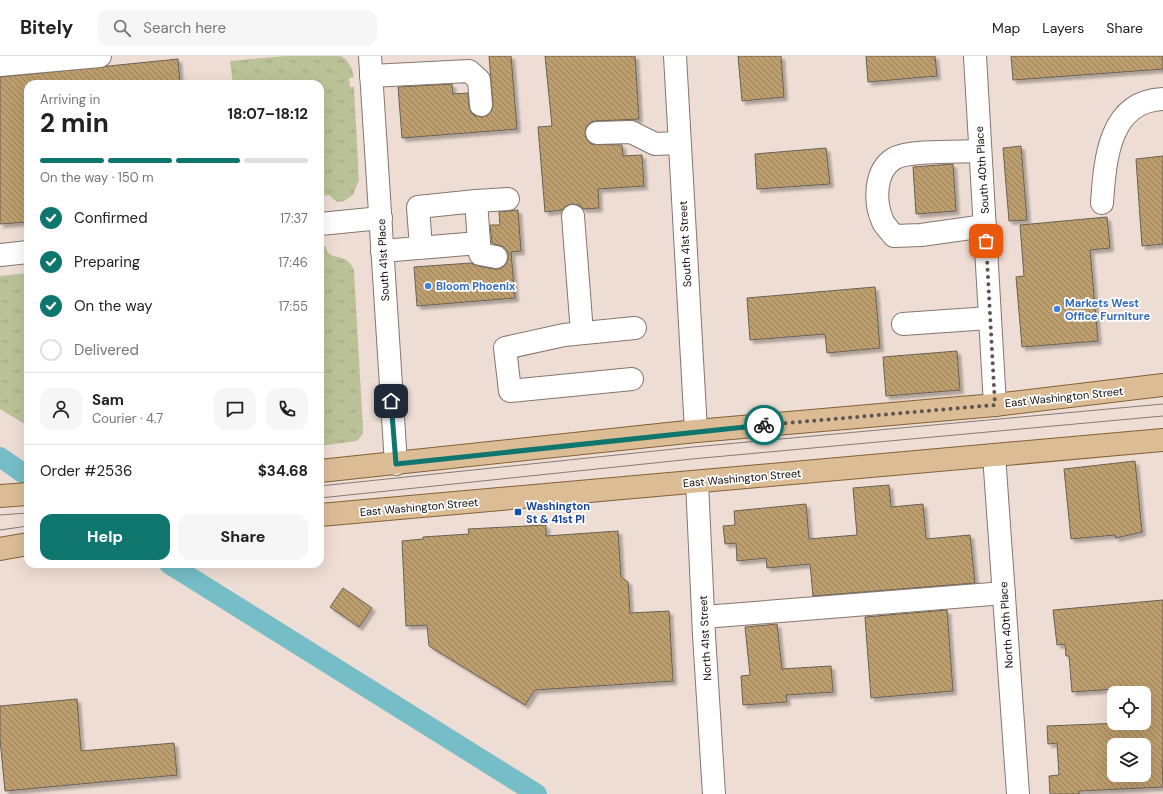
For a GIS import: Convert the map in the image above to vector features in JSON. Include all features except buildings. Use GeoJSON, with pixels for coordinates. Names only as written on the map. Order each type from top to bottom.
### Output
{"type":"FeatureCollection","features":[{"type":"Feature","properties":{"kind":"main road","name":"East Washington Street"},"geometry":{"type":"LineString","coordinates":[[324,471],[696,431],[995,405],[1163,385]]}},
{"type":"Feature","properties":{"kind":"main road","name":"East Washington Street"},"geometry":{"type":"LineString","coordinates":[[324,515],[1163,440]]}},
{"type":"Feature","properties":{"kind":"main road"},"geometry":{"type":"LineString","coordinates":[[0,496],[24,494]]}},
{"type":"Feature","properties":{"kind":"main road"},"geometry":{"type":"LineString","coordinates":[[0,549],[24,545]]}},
{"type":"Feature","properties":{"kind":"street"},"geometry":{"type":"LineString","coordinates":[[0,65],[100,56]]}},
{"type":"Feature","properties":{"kind":"street","name":"South 41st Street"},"geometry":{"type":"LineString","coordinates":[[675,56],[696,431]]}},
{"type":"Feature","properties":{"kind":"street","name":"South 40th Place"},"geometry":{"type":"LineString","coordinates":[[975,56],[995,405]]}},
{"type":"Feature","properties":{"kind":"street"},"geometry":{"type":"LineString","coordinates":[[371,66],[469,71],[479,80],[481,105]]}},
{"type":"Feature","properties":{"kind":"street","name":"South 41st Place"},"geometry":{"type":"LineString","coordinates":[[371,66],[396,464]]}},
{"type":"Feature","properties":{"kind":"street"},"geometry":{"type":"LineString","coordinates":[[1102,203],[1106,158],[1113,134],[1124,118],[1134,109],[1151,99],[1163,99]]}},
{"type":"Feature","properties":{"kind":"street"},"geometry":{"type":"LineString","coordinates":[[597,133],[631,132],[655,144],[679,143]]}},
{"type":"Feature","properties":{"kind":"street"},"geometry":{"type":"LineString","coordinates":[[980,151],[908,154],[895,158],[881,173],[877,186],[879,206],[883,222],[894,236],[921,235],[985,226]]}},
{"type":"Feature","properties":{"kind":"street"},"geometry":{"type":"LineString","coordinates":[[421,248],[418,206],[508,199]]}},
{"type":"Feature","properties":{"kind":"street"},"geometry":{"type":"LineString","coordinates":[[476,202],[480,254],[496,257]]}},
{"type":"Feature","properties":{"kind":"street"},"geometry":{"type":"LineString","coordinates":[[573,216],[582,333]]}},
{"type":"Feature","properties":{"kind":"street"},"geometry":{"type":"LineString","coordinates":[[324,224],[381,218]]}},
{"type":"Feature","properties":{"kind":"street"},"geometry":{"type":"LineString","coordinates":[[382,251],[479,243]]}},
{"type":"Feature","properties":{"kind":"street"},"geometry":{"type":"LineString","coordinates":[[0,255],[24,252]]}},
{"type":"Feature","properties":{"kind":"street"},"geometry":{"type":"LineString","coordinates":[[903,324],[990,318]]}},
{"type":"Feature","properties":{"kind":"street"},"geometry":{"type":"LineString","coordinates":[[632,379],[510,391],[505,348],[582,333],[635,328]]}},
{"type":"Feature","properties":{"kind":"street","name":"North 40th Place"},"geometry":{"type":"LineString","coordinates":[[994,455],[1018,794]]}},
{"type":"Feature","properties":{"kind":"street","name":"North 41st Street"},"geometry":{"type":"LineString","coordinates":[[697,482],[714,794]]}},
{"type":"Feature","properties":{"kind":"street"},"geometry":{"type":"LineString","coordinates":[[704,618],[1004,593]]}},
{"type":"Feature","properties":{"kind":"green space"},"geometry":{"type":"Polygon","coordinates":[[[286,56],[341,56],[348,62],[354,77],[349,78],[350,87],[354,87],[359,180],[353,195],[344,201],[337,202],[329,195],[324,196],[324,80],[232,80],[230,61],[286,56]]]}},
{"type":"Feature","properties":{"kind":"green space"},"geometry":{"type":"Polygon","coordinates":[[[324,246],[326,246],[327,252],[333,256],[343,258],[348,262],[354,271],[363,434],[357,441],[324,445],[324,246]]]}},
{"type":"Feature","properties":{"kind":"green space"},"geometry":{"type":"Polygon","coordinates":[[[24,273],[24,424],[0,409],[0,276],[24,273]]]}},
{"type":"Feature","properties":{"kind":"waterway"},"geometry":{"type":"LineString","coordinates":[[0,457],[24,474]]}},
{"type":"Feature","properties":{"kind":"waterway"},"geometry":{"type":"LineString","coordinates":[[175,568],[537,794]]}},
{"type":"Feature","properties":{"kind":"tram line"},"geometry":{"type":"LineString","coordinates":[[324,486],[693,447],[1163,404]]}},
{"type":"Feature","properties":{"kind":"tram line"},"geometry":{"type":"LineString","coordinates":[[324,498],[692,459],[1163,416]]}},
{"type":"Feature","properties":{"kind":"tram line"},"geometry":{"type":"LineString","coordinates":[[0,515],[24,513]]}},
{"type":"Feature","properties":{"kind":"tram line"},"geometry":{"type":"LineString","coordinates":[[0,530],[24,527]]}},
{"type":"Feature","properties":{"kind":"way so far"},"geometry":{"type":"LineString","coordinates":[[764,425],[995,405],[992,379],[986,241]]}},
{"type":"Feature","properties":{"kind":"place","name":"Bloom Phoenix"},"geometry":{"type":"Point","coordinates":[428,286]}},
{"type":"Feature","properties":{"kind":"place","name":"Markets West Office Furniture"},"geometry":{"type":"Point","coordinates":[1057,309]}},
{"type":"Feature","properties":{"kind":"place","name":"Washington St & 41st Pl"},"geometry":{"type":"Point","coordinates":[518,512]}},
{"type":"Feature","properties":{"kind":"route"},"geometry":{"type":"LineString","coordinates":[[391,401],[396,464],[764,425]]}}]}
